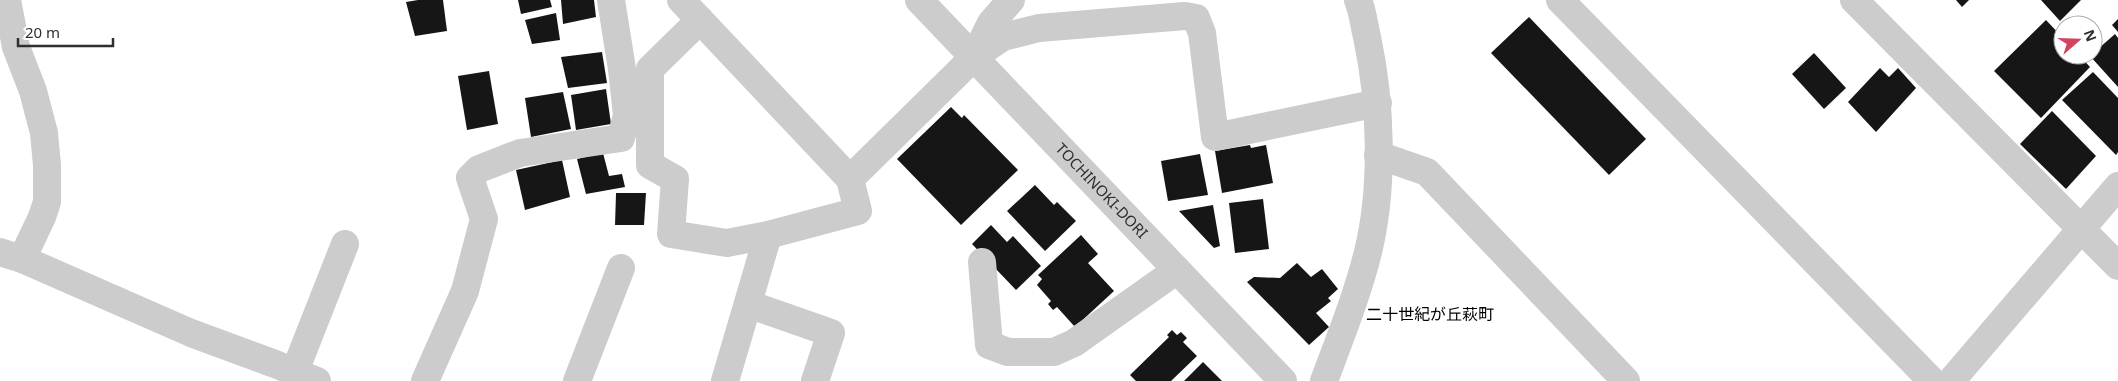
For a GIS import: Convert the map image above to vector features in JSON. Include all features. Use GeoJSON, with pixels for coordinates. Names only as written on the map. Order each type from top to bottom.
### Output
{"type":"FeatureCollection","features":[{"type":"Feature","properties":{"kind":"street"},"geometry":{"type":"LineString","coordinates":[[6,0],[16,47],[33,91],[44,134],[47,166],[47,202],[42,217],[11,255],[289,374],[345,244]]}},
{"type":"Feature","properties":{"kind":"street"},"geometry":{"type":"LineString","coordinates":[[425,381],[465,291],[484,219],[470,178],[478,169],[520,153],[621,138],[627,115],[611,0]]}},
{"type":"Feature","properties":{"kind":"street"},"geometry":{"type":"LineString","coordinates":[[680,0],[700,20],[850,179],[858,211],[768,235],[727,243],[670,234],[675,179],[650,166],[650,69],[700,20]]}},
{"type":"Feature","properties":{"kind":"street","name":"TOCHINOKI-DORI"},"geometry":{"type":"LineString","coordinates":[[919,0],[1283,381]]}},
{"type":"Feature","properties":{"kind":"street"},"geometry":{"type":"LineString","coordinates":[[974,57],[991,23],[1011,0]]}},
{"type":"Feature","properties":{"kind":"street"},"geometry":{"type":"LineString","coordinates":[[1324,381],[1343,333],[1368,250],[1375,208],[1378,102],[1371,55],[1358,0]]}},
{"type":"Feature","properties":{"kind":"street"},"geometry":{"type":"LineString","coordinates":[[1560,0],[1932,381]]}},
{"type":"Feature","properties":{"kind":"street"},"geometry":{"type":"LineString","coordinates":[[1854,0],[2118,266]]}},
{"type":"Feature","properties":{"kind":"street"},"geometry":{"type":"LineString","coordinates":[[850,179],[974,57],[1003,37],[1039,28],[1160,8],[1196,18],[1202,33],[1215,137],[1378,102]]}},
{"type":"Feature","properties":{"kind":"street"},"geometry":{"type":"LineString","coordinates":[[1378,155],[1427,172],[1626,381]]}},
{"type":"Feature","properties":{"kind":"street"},"geometry":{"type":"LineString","coordinates":[[1951,381],[2118,186]]}},
{"type":"Feature","properties":{"kind":"street"},"geometry":{"type":"LineString","coordinates":[[725,381],[768,235]]}},
{"type":"Feature","properties":{"kind":"street"},"geometry":{"type":"LineString","coordinates":[[982,262],[989,345],[1008,352],[1054,352],[1074,343],[1177,270]]}},
{"type":"Feature","properties":{"kind":"street"},"geometry":{"type":"LineString","coordinates":[[577,381],[621,268]]}},
{"type":"Feature","properties":{"kind":"street"},"geometry":{"type":"LineString","coordinates":[[748,304],[831,332],[815,381]]}},
{"type":"Feature","properties":{"kind":"building"},"geometry":{"type":"Polygon","coordinates":[[[443,0],[447,31],[415,36],[406,2],[443,0]]]}},
{"type":"Feature","properties":{"kind":"building"},"geometry":{"type":"Polygon","coordinates":[[[518,0],[550,0],[552,7],[521,14],[518,0]]]}},
{"type":"Feature","properties":{"kind":"building"},"geometry":{"type":"Polygon","coordinates":[[[561,0],[594,0],[596,17],[563,24],[561,0]]]}},
{"type":"Feature","properties":{"kind":"building"},"geometry":{"type":"Polygon","coordinates":[[[1956,0],[1969,0],[1962,7],[1956,0]]]}},
{"type":"Feature","properties":{"kind":"building"},"geometry":{"type":"Polygon","coordinates":[[[2041,0],[2081,0],[2066,15],[2055,15],[2041,0]]]}},
{"type":"Feature","properties":{"kind":"building"},"geometry":{"type":"Polygon","coordinates":[[[556,13],[560,40],[532,44],[525,20],[556,13]]]}},
{"type":"Feature","properties":{"kind":"building"},"geometry":{"type":"Polygon","coordinates":[[[1529,17],[1646,139],[1609,175],[1491,53],[1529,17]]]}},
{"type":"Feature","properties":{"kind":"building"},"geometry":{"type":"Polygon","coordinates":[[[2118,19],[2118,32],[2112,25],[2118,19]]]}},
{"type":"Feature","properties":{"kind":"building"},"geometry":{"type":"Polygon","coordinates":[[[2046,20],[2053,27],[2053,65],[2088,65],[2090,67],[2041,118],[1994,71],[2046,20]]]}},
{"type":"Feature","properties":{"kind":"building"},"geometry":{"type":"Polygon","coordinates":[[[2115,34],[2118,38],[2118,87],[2098,65],[2103,65],[2103,45],[2115,34]]]}},
{"type":"Feature","properties":{"kind":"building"},"geometry":{"type":"Polygon","coordinates":[[[602,52],[607,83],[568,88],[561,57],[602,52]]]}},
{"type":"Feature","properties":{"kind":"building"},"geometry":{"type":"Polygon","coordinates":[[[1814,53],[1846,88],[1824,109],[1792,74],[1814,53]]]}},
{"type":"Feature","properties":{"kind":"building"},"geometry":{"type":"Polygon","coordinates":[[[1880,68],[1889,77],[1898,68],[1916,88],[1876,132],[1848,102],[1880,68]]]}},
{"type":"Feature","properties":{"kind":"building"},"geometry":{"type":"Polygon","coordinates":[[[489,71],[498,124],[467,130],[458,76],[489,71]]]}},
{"type":"Feature","properties":{"kind":"building"},"geometry":{"type":"Polygon","coordinates":[[[2093,72],[2118,98],[2118,152],[2116,155],[2062,100],[2093,72]]]}},
{"type":"Feature","properties":{"kind":"building"},"geometry":{"type":"Polygon","coordinates":[[[606,89],[611,124],[576,130],[571,95],[606,89]]]}},
{"type":"Feature","properties":{"kind":"building"},"geometry":{"type":"Polygon","coordinates":[[[563,92],[571,129],[531,137],[525,98],[563,92]]]}},
{"type":"Feature","properties":{"kind":"building"},"geometry":{"type":"Polygon","coordinates":[[[951,107],[962,118],[964,115],[1018,170],[961,225],[897,159],[951,107]]]}},
{"type":"Feature","properties":{"kind":"building"},"geometry":{"type":"Polygon","coordinates":[[[2052,111],[2096,156],[2066,189],[2020,144],[2052,111]]]}},
{"type":"Feature","properties":{"kind":"building"},"geometry":{"type":"Polygon","coordinates":[[[1250,145],[1251,148],[1266,145],[1273,183],[1222,193],[1215,151],[1250,145]]]}},
{"type":"Feature","properties":{"kind":"building"},"geometry":{"type":"Polygon","coordinates":[[[603,153],[609,176],[622,174],[625,187],[586,194],[577,159],[603,153]]]}},
{"type":"Feature","properties":{"kind":"building"},"geometry":{"type":"Polygon","coordinates":[[[1200,154],[1208,195],[1168,201],[1161,161],[1200,154]]]}},
{"type":"Feature","properties":{"kind":"building"},"geometry":{"type":"Polygon","coordinates":[[[562,160],[570,197],[525,210],[516,170],[562,160]]]}},
{"type":"Feature","properties":{"kind":"building"},"geometry":{"type":"Polygon","coordinates":[[[1035,185],[1054,205],[1057,202],[1076,221],[1045,251],[1007,211],[1035,185]]]}},
{"type":"Feature","properties":{"kind":"building"},"geometry":{"type":"Polygon","coordinates":[[[616,193],[646,193],[644,225],[615,225],[616,193]]]}},
{"type":"Feature","properties":{"kind":"building"},"geometry":{"type":"Polygon","coordinates":[[[1263,199],[1269,249],[1235,253],[1229,203],[1263,199]]]}},
{"type":"Feature","properties":{"kind":"building"},"geometry":{"type":"Polygon","coordinates":[[[1213,205],[1220,246],[1214,248],[1179,211],[1213,205]]]}},
{"type":"Feature","properties":{"kind":"building"},"geometry":{"type":"Polygon","coordinates":[[[991,225],[1007,242],[1013,236],[1041,266],[1016,290],[972,244],[991,225]]]}},
{"type":"Feature","properties":{"kind":"building"},"geometry":{"type":"Polygon","coordinates":[[[1081,235],[1098,254],[1088,263],[1114,291],[1075,327],[1057,307],[1053,310],[1048,304],[1051,301],[1037,285],[1042,279],[1038,275],[1081,235]]]}},
{"type":"Feature","properties":{"kind":"building"},"geometry":{"type":"Polygon","coordinates":[[[1297,263],[1311,277],[1322,269],[1338,289],[1328,298],[1331,301],[1316,313],[1329,327],[1309,345],[1247,282],[1254,277],[1280,278],[1297,263]]]}},
{"type":"Feature","properties":{"kind":"building"},"geometry":{"type":"Polygon","coordinates":[[[1172,330],[1177,335],[1181,332],[1187,338],[1183,342],[1197,356],[1171,381],[1136,381],[1130,375],[1169,337],[1167,335],[1172,330]]]}},
{"type":"Feature","properties":{"kind":"building"},"geometry":{"type":"Polygon","coordinates":[[[1203,362],[1222,381],[1184,381],[1203,362]]]}},
{"type":"Feature","properties":{"kind":"district","name":"二十世紀が丘萩町"},"geometry":{"type":"Point","coordinates":[1430,314]}}]}
